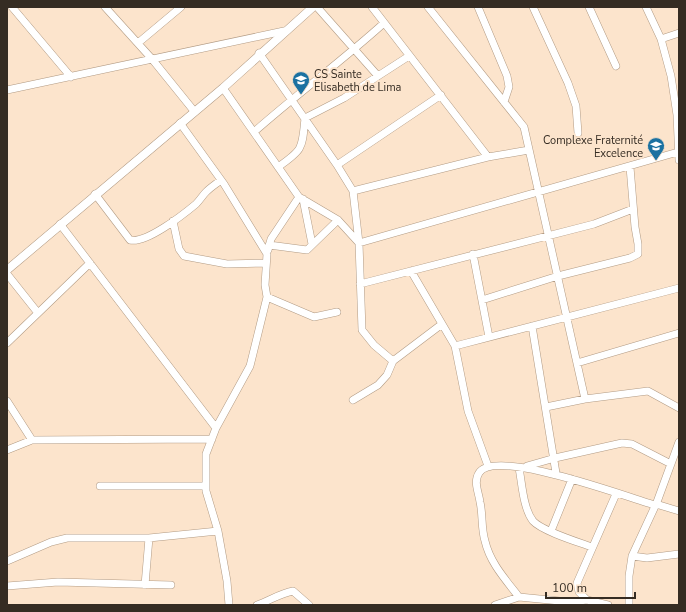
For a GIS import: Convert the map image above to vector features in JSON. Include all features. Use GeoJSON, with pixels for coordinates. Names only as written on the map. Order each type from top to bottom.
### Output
{"type":"FeatureCollection","features":[{"type":"Feature","properties":{"kind":"street"},"geometry":{"type":"LineString","coordinates":[[12,7],[71,76]]}},
{"type":"Feature","properties":{"kind":"street"},"geometry":{"type":"LineString","coordinates":[[105,7],[152,59],[194,111]]}},
{"type":"Feature","properties":{"kind":"street"},"geometry":{"type":"LineString","coordinates":[[138,43],[181,7]]}},
{"type":"Feature","properties":{"kind":"street"},"geometry":{"type":"LineString","coordinates":[[7,270],[95,194],[223,88],[259,53],[313,7]]}},
{"type":"Feature","properties":{"kind":"street"},"geometry":{"type":"LineString","coordinates":[[317,7],[378,76]]}},
{"type":"Feature","properties":{"kind":"street"},"geometry":{"type":"LineString","coordinates":[[372,7],[488,157]]}},
{"type":"Feature","properties":{"kind":"street"},"geometry":{"type":"LineString","coordinates":[[428,7],[524,127],[585,399]]}},
{"type":"Feature","properties":{"kind":"street"},"geometry":{"type":"LineString","coordinates":[[478,7],[507,76],[509,87],[504,102]]}},
{"type":"Feature","properties":{"kind":"street"},"geometry":{"type":"LineString","coordinates":[[533,7],[568,83],[576,106],[578,133]]}},
{"type":"Feature","properties":{"kind":"street"},"geometry":{"type":"LineString","coordinates":[[589,7],[616,66]]}},
{"type":"Feature","properties":{"kind":"street"},"geometry":{"type":"LineString","coordinates":[[359,243],[538,192],[630,167],[679,156],[678,115],[671,76],[661,39],[646,7]]}},
{"type":"Feature","properties":{"kind":"street"},"geometry":{"type":"LineString","coordinates":[[254,132],[291,99],[354,50],[384,23]]}},
{"type":"Feature","properties":{"kind":"street"},"geometry":{"type":"LineString","coordinates":[[7,90],[284,31]]}},
{"type":"Feature","properties":{"kind":"street"},"geometry":{"type":"LineString","coordinates":[[661,39],[679,33]]}},
{"type":"Feature","properties":{"kind":"street"},"geometry":{"type":"LineString","coordinates":[[259,53],[305,118],[353,191],[359,243],[362,330],[364,334],[393,361]]}},
{"type":"Feature","properties":{"kind":"street"},"geometry":{"type":"LineString","coordinates":[[305,118],[344,98],[409,56]]}},
{"type":"Feature","properties":{"kind":"street"},"geometry":{"type":"LineString","coordinates":[[223,88],[301,198],[338,220],[359,243]]}},
{"type":"Feature","properties":{"kind":"street"},"geometry":{"type":"LineString","coordinates":[[337,165],[441,96]]}},
{"type":"Feature","properties":{"kind":"street"},"geometry":{"type":"LineString","coordinates":[[278,167],[297,154],[302,140],[305,118]]}},
{"type":"Feature","properties":{"kind":"street"},"geometry":{"type":"LineString","coordinates":[[180,123],[221,180],[267,254]]}},
{"type":"Feature","properties":{"kind":"street"},"geometry":{"type":"LineString","coordinates":[[353,191],[488,157],[529,150]]}},
{"type":"Feature","properties":{"kind":"street"},"geometry":{"type":"LineString","coordinates":[[482,300],[558,276],[630,258],[638,254],[630,167]]}},
{"type":"Feature","properties":{"kind":"street"},"geometry":{"type":"LineString","coordinates":[[95,194],[130,240],[135,241],[142,240],[173,221],[198,202],[206,192],[221,180]]}},
{"type":"Feature","properties":{"kind":"street"},"geometry":{"type":"LineString","coordinates":[[301,198],[312,244]]}},
{"type":"Feature","properties":{"kind":"street"},"geometry":{"type":"LineString","coordinates":[[229,605],[227,581],[218,531],[206,486],[206,454],[216,428],[250,366],[267,297],[265,285],[266,263],[271,239],[301,198]]}},
{"type":"Feature","properties":{"kind":"street"},"geometry":{"type":"LineString","coordinates":[[360,284],[594,224],[633,208]]}},
{"type":"Feature","properties":{"kind":"street"},"geometry":{"type":"LineString","coordinates":[[270,245],[304,250],[338,220]]}},
{"type":"Feature","properties":{"kind":"street"},"geometry":{"type":"LineString","coordinates":[[173,221],[179,249],[184,256],[227,264],[266,263]]}},
{"type":"Feature","properties":{"kind":"street"},"geometry":{"type":"LineString","coordinates":[[60,224],[216,428]]}},
{"type":"Feature","properties":{"kind":"street"},"geometry":{"type":"LineString","coordinates":[[473,254],[489,337]]}},
{"type":"Feature","properties":{"kind":"street"},"geometry":{"type":"LineString","coordinates":[[7,343],[90,263]]}},
{"type":"Feature","properties":{"kind":"street"},"geometry":{"type":"LineString","coordinates":[[411,271],[454,346],[468,410],[488,466]]}},
{"type":"Feature","properties":{"kind":"street"},"geometry":{"type":"LineString","coordinates":[[7,274],[38,313]]}},
{"type":"Feature","properties":{"kind":"street"},"geometry":{"type":"LineString","coordinates":[[454,346],[679,288]]}},
{"type":"Feature","properties":{"kind":"street"},"geometry":{"type":"LineString","coordinates":[[267,297],[314,317],[337,312]]}},
{"type":"Feature","properties":{"kind":"street"},"geometry":{"type":"LineString","coordinates":[[354,400],[378,385],[387,375],[393,361],[442,324]]}},
{"type":"Feature","properties":{"kind":"street"},"geometry":{"type":"LineString","coordinates":[[532,326],[555,458],[556,473]]}},
{"type":"Feature","properties":{"kind":"street"},"geometry":{"type":"LineString","coordinates":[[577,363],[679,333]]}},
{"type":"Feature","properties":{"kind":"street"},"geometry":{"type":"LineString","coordinates":[[546,407],[585,399],[648,391],[679,408]]}},
{"type":"Feature","properties":{"kind":"street"},"geometry":{"type":"LineString","coordinates":[[7,401],[32,440]]}},
{"type":"Feature","properties":{"kind":"street"},"geometry":{"type":"LineString","coordinates":[[7,450],[32,440],[212,439]]}},
{"type":"Feature","properties":{"kind":"street"},"geometry":{"type":"LineString","coordinates":[[629,605],[632,556],[656,505],[671,464],[678,452],[679,442]]}},
{"type":"Feature","properties":{"kind":"street"},"geometry":{"type":"LineString","coordinates":[[522,467],[555,458],[627,444],[632,444],[671,464]]}},
{"type":"Feature","properties":{"kind":"street"},"geometry":{"type":"LineString","coordinates":[[519,597],[496,568],[485,542],[477,478],[479,471],[488,466],[522,467],[556,473],[572,480],[616,494],[679,511]]}},
{"type":"Feature","properties":{"kind":"street"},"geometry":{"type":"LineString","coordinates":[[522,467],[528,511],[534,521],[551,531],[592,548]]}},
{"type":"Feature","properties":{"kind":"street"},"geometry":{"type":"LineString","coordinates":[[551,531],[572,480]]}},
{"type":"Feature","properties":{"kind":"street"},"geometry":{"type":"LineString","coordinates":[[100,486],[206,486]]}},
{"type":"Feature","properties":{"kind":"street"},"geometry":{"type":"LineString","coordinates":[[587,600],[579,592],[577,583],[616,494]]}},
{"type":"Feature","properties":{"kind":"street"},"geometry":{"type":"LineString","coordinates":[[7,561],[51,542],[67,538],[149,538],[218,531]]}},
{"type":"Feature","properties":{"kind":"street"},"geometry":{"type":"LineString","coordinates":[[145,585],[149,538]]}},
{"type":"Feature","properties":{"kind":"street"},"geometry":{"type":"LineString","coordinates":[[632,556],[647,558],[679,554]]}},
{"type":"Feature","properties":{"kind":"street"},"geometry":{"type":"LineString","coordinates":[[7,586],[58,582],[171,585]]}},
{"type":"Feature","properties":{"kind":"street"},"geometry":{"type":"LineString","coordinates":[[257,605],[271,603],[286,592],[293,591],[309,605]]}},
{"type":"Feature","properties":{"kind":"street"},"geometry":{"type":"LineString","coordinates":[[495,605],[519,597],[570,602],[587,600],[608,605]]}},
{"type":"Feature","properties":{"kind":"place","name":"CS Sainte Elisabeth de Lima"},"geometry":{"type":"Point","coordinates":[301,95]}},
{"type":"Feature","properties":{"kind":"place","name":"Complexe Fraternité Excelence"},"geometry":{"type":"Point","coordinates":[656,161]}}]}
